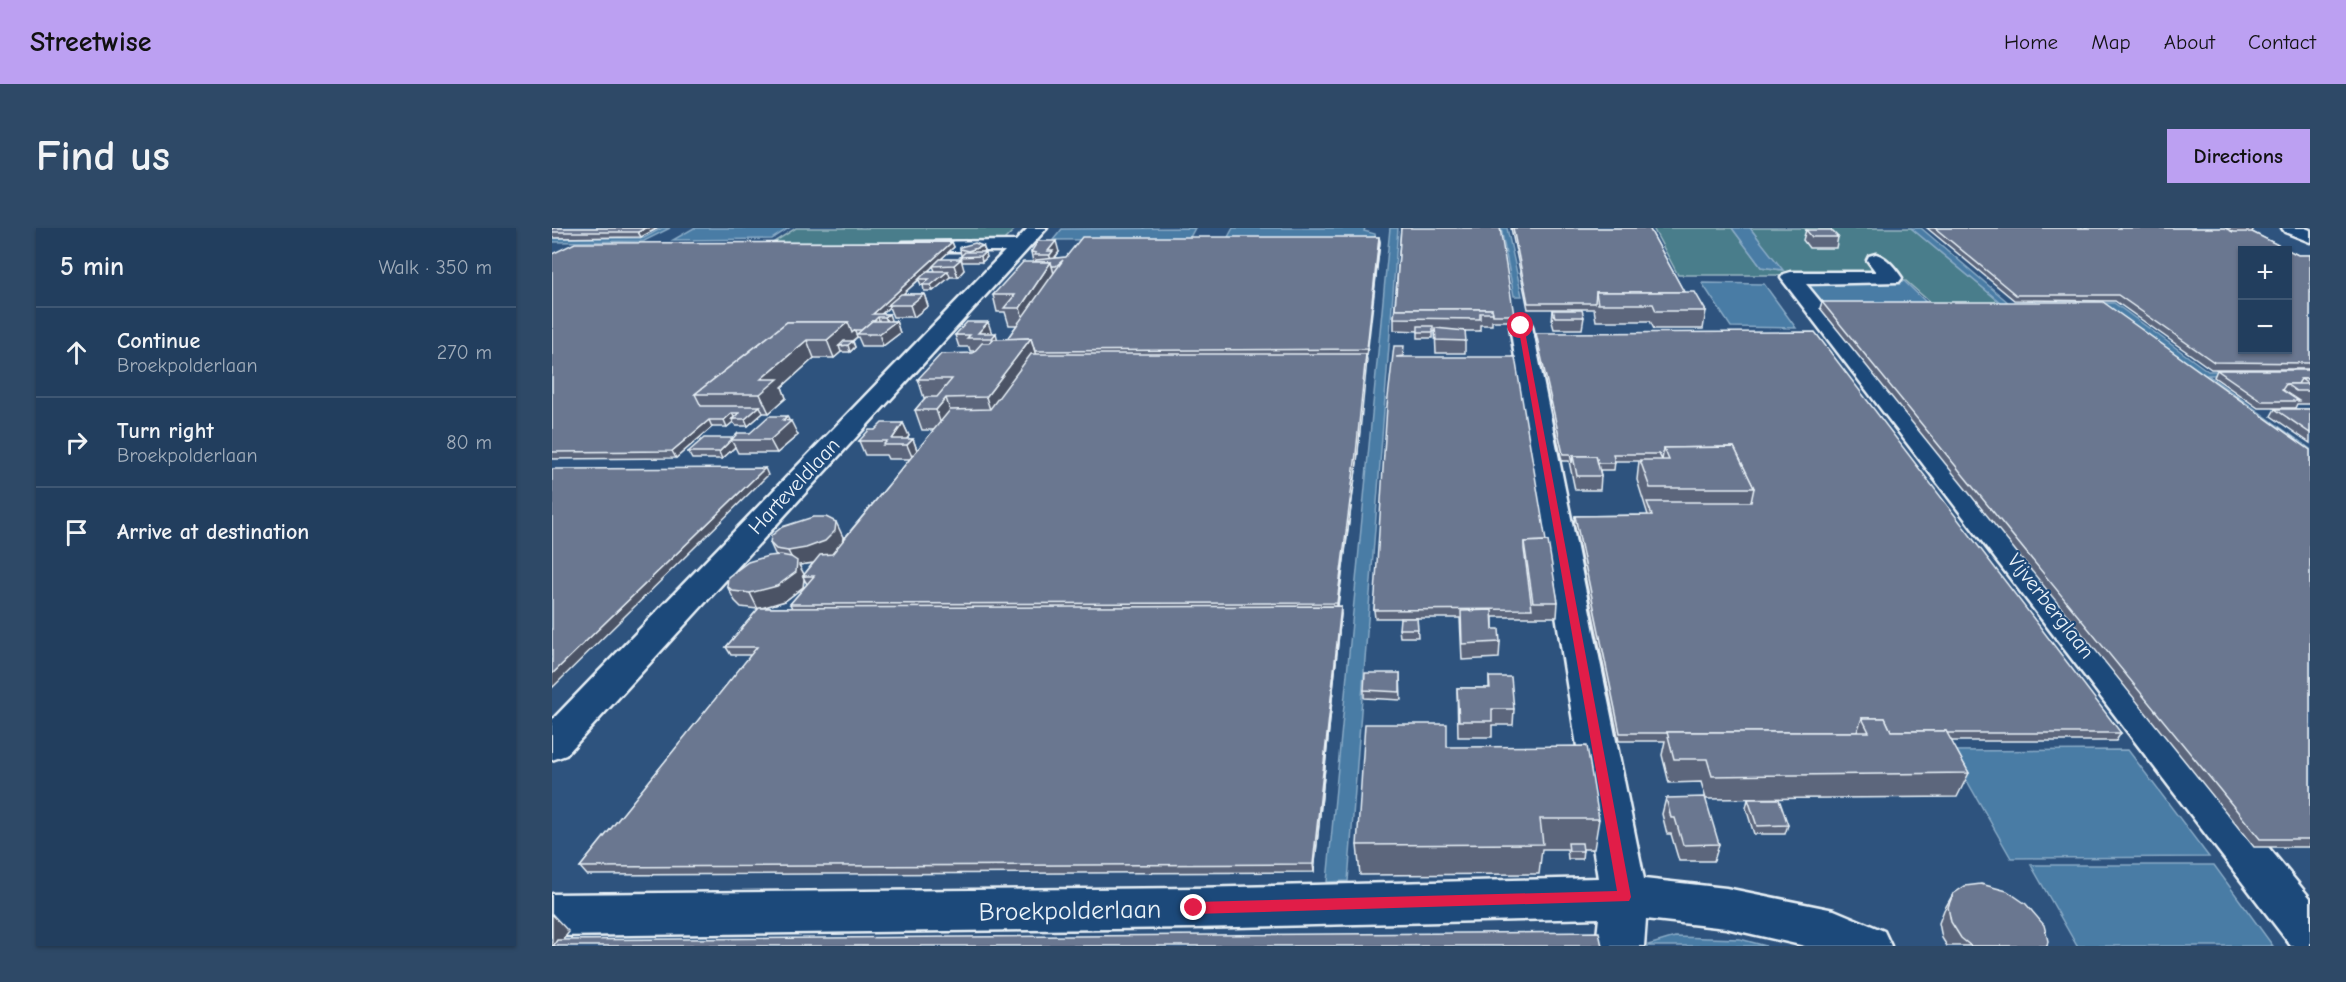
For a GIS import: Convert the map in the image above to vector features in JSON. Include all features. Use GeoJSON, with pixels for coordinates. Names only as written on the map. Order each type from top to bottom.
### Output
{"type":"FeatureCollection","features":[{"type":"Feature","properties":{"kind":"street"},"geometry":{"type":"LineString","coordinates":[[891,246],[1030,237]]}},
{"type":"Feature","properties":{"kind":"street","name":"Harteveldlaan"},"geometry":{"type":"LineString","coordinates":[[552,745],[1030,237]]}},
{"type":"Feature","properties":{"kind":"street","name":"Vijverberglaan"},"geometry":{"type":"LineString","coordinates":[[1876,260],[1892,278],[1791,278],[2310,934]]}},
{"type":"Feature","properties":{"kind":"street"},"geometry":{"type":"LineString","coordinates":[[1521,326],[1624,897],[1620,946]]}},
{"type":"Feature","properties":{"kind":"street","name":"Broekpolderlaan"},"geometry":{"type":"LineString","coordinates":[[552,915],[1194,908],[1624,897],[1726,908],[1834,931],[1867,946]]}},
{"type":"Feature","properties":{"kind":"green space"},"geometry":{"type":"Polygon","coordinates":[[[796,228],[1016,228],[1002,242],[774,242],[796,228]]]}},
{"type":"Feature","properties":{"kind":"green space"},"geometry":{"type":"Polygon","coordinates":[[[1653,228],[1732,228],[1761,267],[1782,270],[1750,228],[1911,228],[2006,307],[1932,304],[1906,281],[1797,280],[1776,275],[1678,275],[1653,228]]]}},
{"type":"Feature","properties":{"kind":"water"},"geometry":{"type":"Polygon","coordinates":[[[662,228],[670,228],[644,241],[552,242],[552,238],[644,238],[662,228]]]}},
{"type":"Feature","properties":{"kind":"water"},"geometry":{"type":"Polygon","coordinates":[[[694,228],[789,228],[772,239],[673,240],[694,228]]]}},
{"type":"Feature","properties":{"kind":"water"},"geometry":{"type":"Polygon","coordinates":[[[1195,228],[1189,239],[1053,240],[1062,229],[1195,228]]]}},
{"type":"Feature","properties":{"kind":"water"},"geometry":{"type":"Polygon","coordinates":[[[1233,228],[1365,228],[1364,231],[1375,234],[1376,239],[1227,239],[1233,228]]]}},
{"type":"Feature","properties":{"kind":"water"},"geometry":{"type":"Polygon","coordinates":[[[1390,228],[1398,228],[1348,881],[1327,882],[1390,228]]]}},
{"type":"Feature","properties":{"kind":"water"},"geometry":{"type":"Polygon","coordinates":[[[1501,228],[1507,228],[1522,296],[1514,296],[1501,228]]]}},
{"type":"Feature","properties":{"kind":"water"},"geometry":{"type":"Polygon","coordinates":[[[1732,228],[1750,228],[1783,270],[1761,267],[1732,228]]]}},
{"type":"Feature","properties":{"kind":"water"},"geometry":{"type":"Polygon","coordinates":[[[1911,228],[1921,228],[2009,303],[2114,303],[2208,371],[2310,371],[2310,374],[2208,375],[2310,449],[2310,458],[2006,307],[1911,228]]]}},
{"type":"Feature","properties":{"kind":"water"},"geometry":{"type":"Polygon","coordinates":[[[1802,281],[1904,281],[1929,305],[1822,305],[1802,281]]]}},
{"type":"Feature","properties":{"kind":"water"},"geometry":{"type":"Polygon","coordinates":[[[1702,283],[1764,284],[1796,328],[1731,327],[1702,283]]]}},
{"type":"Feature","properties":{"kind":"water"},"geometry":{"type":"Polygon","coordinates":[[[2128,750],[2209,857],[2011,858],[1950,751],[2128,750]]]}},
{"type":"Feature","properties":{"kind":"water"},"geometry":{"type":"Polygon","coordinates":[[[2031,865],[2214,865],[2273,946],[2077,946],[2031,865]]]}},
{"type":"Feature","properties":{"kind":"water"},"geometry":{"type":"Polygon","coordinates":[[[1675,937],[1740,939],[1766,946],[1645,946],[1675,937]]]}},
{"type":"Feature","properties":{"kind":"building"},"geometry":{"type":"Polygon","coordinates":[[[552,228],[646,228],[638,232],[552,232],[552,228]]]}},
{"type":"Feature","properties":{"kind":"building"},"geometry":{"type":"Polygon","coordinates":[[[1401,228],[1500,228],[1514,315],[1493,315],[1492,309],[1395,309],[1401,228]]]}},
{"type":"Feature","properties":{"kind":"building"},"geometry":{"type":"Polygon","coordinates":[[[1513,228],[1649,228],[1684,292],[1596,292],[1595,303],[1528,303],[1513,228]]]}},
{"type":"Feature","properties":{"kind":"building"},"geometry":{"type":"Polygon","coordinates":[[[1935,228],[2225,228],[2233,232],[2252,232],[2280,246],[2238,246],[2238,354],[2292,354],[2292,252],[2298,255],[2310,255],[2310,363],[2214,362],[2118,295],[2016,295],[1935,228]]]}},
{"type":"Feature","properties":{"kind":"building"},"geometry":{"type":"Polygon","coordinates":[[[1806,230],[1831,230],[1838,237],[1812,237],[1806,230]]]}},
{"type":"Feature","properties":{"kind":"building"},"geometry":{"type":"Polygon","coordinates":[[[1082,237],[1379,237],[1367,349],[1035,351],[1031,338],[1007,339],[1063,260],[1056,266],[1052,266],[1051,262],[1035,262],[1036,260],[1066,257],[1082,237]]]}},
{"type":"Feature","properties":{"kind":"building"},"geometry":{"type":"Polygon","coordinates":[[[1038,241],[1056,241],[1048,251],[1053,251],[1050,255],[1034,255],[1036,253],[1031,252],[1038,241]]]}},
{"type":"Feature","properties":{"kind":"building"},"geometry":{"type":"Polygon","coordinates":[[[952,242],[873,314],[889,314],[885,317],[878,317],[861,330],[855,330],[852,333],[848,322],[787,322],[695,394],[701,406],[760,406],[745,419],[732,419],[739,413],[732,413],[724,420],[709,420],[672,451],[552,452],[552,254],[575,243],[952,242]]]}},
{"type":"Feature","properties":{"kind":"building"},"geometry":{"type":"Polygon","coordinates":[[[975,243],[983,246],[968,251],[960,249],[960,247],[975,243]]]}},
{"type":"Feature","properties":{"kind":"building"},"geometry":{"type":"Polygon","coordinates":[[[965,252],[985,252],[981,256],[960,257],[965,252]]]}},
{"type":"Feature","properties":{"kind":"building"},"geometry":{"type":"Polygon","coordinates":[[[940,259],[961,259],[954,265],[933,266],[940,259]]]}},
{"type":"Feature","properties":{"kind":"building"},"geometry":{"type":"Polygon","coordinates":[[[1023,262],[1051,262],[1020,308],[1004,308],[1015,295],[993,295],[1023,262]]]}},
{"type":"Feature","properties":{"kind":"building"},"geometry":{"type":"Polygon","coordinates":[[[927,271],[948,271],[931,285],[922,285],[929,279],[919,279],[927,271]]]}},
{"type":"Feature","properties":{"kind":"building"},"geometry":{"type":"Polygon","coordinates":[[[1596,292],[1695,292],[1706,311],[1656,311],[1653,304],[1598,304],[1596,292]]]}},
{"type":"Feature","properties":{"kind":"building"},"geometry":{"type":"Polygon","coordinates":[[[901,294],[924,294],[910,305],[888,305],[901,294]]]}},
{"type":"Feature","properties":{"kind":"building"},"geometry":{"type":"Polygon","coordinates":[[[1822,302],[2103,302],[2310,450],[2310,839],[2260,839],[1822,302]]]}},
{"type":"Feature","properties":{"kind":"building"},"geometry":{"type":"Polygon","coordinates":[[[1395,309],[1492,309],[1493,313],[1480,313],[1480,319],[1394,318],[1395,309]]]}},
{"type":"Feature","properties":{"kind":"building"},"geometry":{"type":"Polygon","coordinates":[[[1553,310],[1582,310],[1584,317],[1555,317],[1553,310]]]}},
{"type":"Feature","properties":{"kind":"building"},"geometry":{"type":"Polygon","coordinates":[[[872,321],[896,321],[879,334],[857,334],[872,321]]]}},
{"type":"Feature","properties":{"kind":"building"},"geometry":{"type":"Polygon","coordinates":[[[787,322],[848,322],[827,340],[807,340],[761,379],[778,379],[760,394],[695,394],[787,322]]]}},
{"type":"Feature","properties":{"kind":"building"},"geometry":{"type":"Polygon","coordinates":[[[967,322],[988,322],[978,333],[996,333],[992,338],[967,338],[970,335],[955,335],[967,322]]]}},
{"type":"Feature","properties":{"kind":"building"},"geometry":{"type":"Polygon","coordinates":[[[1418,326],[1433,326],[1433,332],[1418,332],[1418,326]]]}},
{"type":"Feature","properties":{"kind":"building"},"geometry":{"type":"Polygon","coordinates":[[[1435,328],[1465,331],[1466,341],[1436,340],[1435,328]]]}},
{"type":"Feature","properties":{"kind":"building"},"geometry":{"type":"Polygon","coordinates":[[[1815,332],[2121,733],[1891,731],[1885,718],[1862,718],[1857,732],[1620,733],[1575,516],[1652,515],[1647,502],[1751,502],[1754,488],[1734,447],[1664,448],[1662,460],[1659,454],[1613,454],[1615,463],[1598,463],[1596,456],[1573,456],[1572,463],[1570,454],[1563,454],[1536,333],[1815,332]]]}},
{"type":"Feature","properties":{"kind":"building"},"geometry":{"type":"Polygon","coordinates":[[[1031,338],[986,397],[946,398],[936,410],[915,410],[926,397],[937,397],[952,379],[918,379],[941,354],[973,353],[982,343],[990,343],[993,339],[1031,338]]]}},
{"type":"Feature","properties":{"kind":"building"},"geometry":{"type":"Polygon","coordinates":[[[844,341],[853,341],[848,345],[839,346],[844,341]]]}},
{"type":"Feature","properties":{"kind":"building"},"geometry":{"type":"Polygon","coordinates":[[[1394,346],[1404,346],[1403,356],[1396,357],[1515,357],[1546,541],[1524,542],[1532,609],[1374,610],[1387,406],[1394,346]]]}},
{"type":"Feature","properties":{"kind":"building"},"geometry":{"type":"Polygon","coordinates":[[[1031,354],[1366,354],[1337,603],[790,604],[814,576],[803,576],[820,555],[832,554],[950,410],[990,409],[1031,354]]]}},
{"type":"Feature","properties":{"kind":"building"},"geometry":{"type":"Polygon","coordinates":[[[2217,370],[2310,370],[2310,379],[2301,379],[2298,384],[2286,384],[2282,390],[2299,401],[2262,401],[2217,370]]]}},
{"type":"Feature","properties":{"kind":"building"},"geometry":{"type":"Polygon","coordinates":[[[2301,379],[2310,379],[2310,391],[2296,391],[2286,384],[2308,384],[2301,379]]]}},
{"type":"Feature","properties":{"kind":"building"},"geometry":{"type":"Polygon","coordinates":[[[2275,409],[2310,409],[2310,433],[2275,409]]]}},
{"type":"Feature","properties":{"kind":"building"},"geometry":{"type":"Polygon","coordinates":[[[769,416],[787,416],[783,420],[791,421],[770,440],[731,440],[738,433],[750,433],[769,416]]]}},
{"type":"Feature","properties":{"kind":"building"},"geometry":{"type":"Polygon","coordinates":[[[882,423],[903,423],[892,439],[913,439],[907,445],[883,445],[887,441],[859,441],[869,430],[875,430],[882,423]]]}},
{"type":"Feature","properties":{"kind":"building"},"geometry":{"type":"Polygon","coordinates":[[[704,438],[733,438],[719,452],[688,452],[704,438]]]}},
{"type":"Feature","properties":{"kind":"building"},"geometry":{"type":"Polygon","coordinates":[[[1734,447],[1754,488],[1650,488],[1640,460],[1669,460],[1664,448],[1734,447]]]}},
{"type":"Feature","properties":{"kind":"building"},"geometry":{"type":"Polygon","coordinates":[[[1573,456],[1596,456],[1601,476],[1577,476],[1573,456]]]}},
{"type":"Feature","properties":{"kind":"building"},"geometry":{"type":"Polygon","coordinates":[[[765,468],[552,674],[552,469],[765,468]]]}},
{"type":"Feature","properties":{"kind":"building"},"geometry":{"type":"Polygon","coordinates":[[[813,517],[826,517],[836,522],[835,531],[825,541],[806,548],[788,551],[776,549],[770,543],[771,536],[782,527],[813,517]]]}},
{"type":"Feature","properties":{"kind":"building"},"geometry":{"type":"Polygon","coordinates":[[[1548,541],[1558,602],[1533,602],[1524,542],[1548,541]]]}},
{"type":"Feature","properties":{"kind":"building"},"geometry":{"type":"Polygon","coordinates":[[[781,555],[797,561],[796,572],[777,586],[750,593],[733,591],[727,586],[728,577],[748,562],[781,555]]]}},
{"type":"Feature","properties":{"kind":"building"},"geometry":{"type":"Polygon","coordinates":[[[1341,606],[1313,864],[580,867],[757,647],[726,647],[759,608],[1341,606]]]}},
{"type":"Feature","properties":{"kind":"building"},"geometry":{"type":"Polygon","coordinates":[[[1492,610],[1493,629],[1499,629],[1500,642],[1462,644],[1461,611],[1492,610]]]}},
{"type":"Feature","properties":{"kind":"building"},"geometry":{"type":"Polygon","coordinates":[[[1400,618],[1417,618],[1418,629],[1399,629],[1400,618]]]}},
{"type":"Feature","properties":{"kind":"building"},"geometry":{"type":"Polygon","coordinates":[[[1365,673],[1400,673],[1400,692],[1364,690],[1365,673]]]}},
{"type":"Feature","properties":{"kind":"building"},"geometry":{"type":"Polygon","coordinates":[[[1489,677],[1511,677],[1514,709],[1492,709],[1492,721],[1459,721],[1457,688],[1490,688],[1489,677]]]}},
{"type":"Feature","properties":{"kind":"building"},"geometry":{"type":"Polygon","coordinates":[[[1862,718],[1885,718],[1891,731],[1946,731],[1969,773],[1712,776],[1707,759],[1674,759],[1667,732],[1869,732],[1862,718]]]}},
{"type":"Feature","properties":{"kind":"building"},"geometry":{"type":"Polygon","coordinates":[[[1365,724],[1447,724],[1447,747],[1587,746],[1599,819],[1540,819],[1543,844],[1357,845],[1365,724]]]}},
{"type":"Feature","properties":{"kind":"building"},"geometry":{"type":"Polygon","coordinates":[[[1705,797],[1719,844],[1683,845],[1675,818],[1671,818],[1666,798],[1705,797]]]}},
{"type":"Feature","properties":{"kind":"building"},"geometry":{"type":"Polygon","coordinates":[[[1748,799],[1779,799],[1788,825],[1757,826],[1748,799]]]}},
{"type":"Feature","properties":{"kind":"building"},"geometry":{"type":"Polygon","coordinates":[[[1568,843],[1582,843],[1583,851],[1569,851],[1568,843]]]}},
{"type":"Feature","properties":{"kind":"building"},"geometry":{"type":"Polygon","coordinates":[[[1981,884],[2007,891],[2026,904],[2044,925],[2047,946],[1971,946],[1961,938],[1951,922],[1948,907],[1953,894],[1965,886],[1981,884]]]}},
{"type":"Feature","properties":{"kind":"building"},"geometry":{"type":"Polygon","coordinates":[[[1599,932],[1602,946],[553,946],[557,940],[1599,932]]]}},
{"type":"Feature","properties":{"kind":"route"},"geometry":{"type":"LineString","coordinates":[[1194,908],[1624,897],[1521,326]]}}]}
